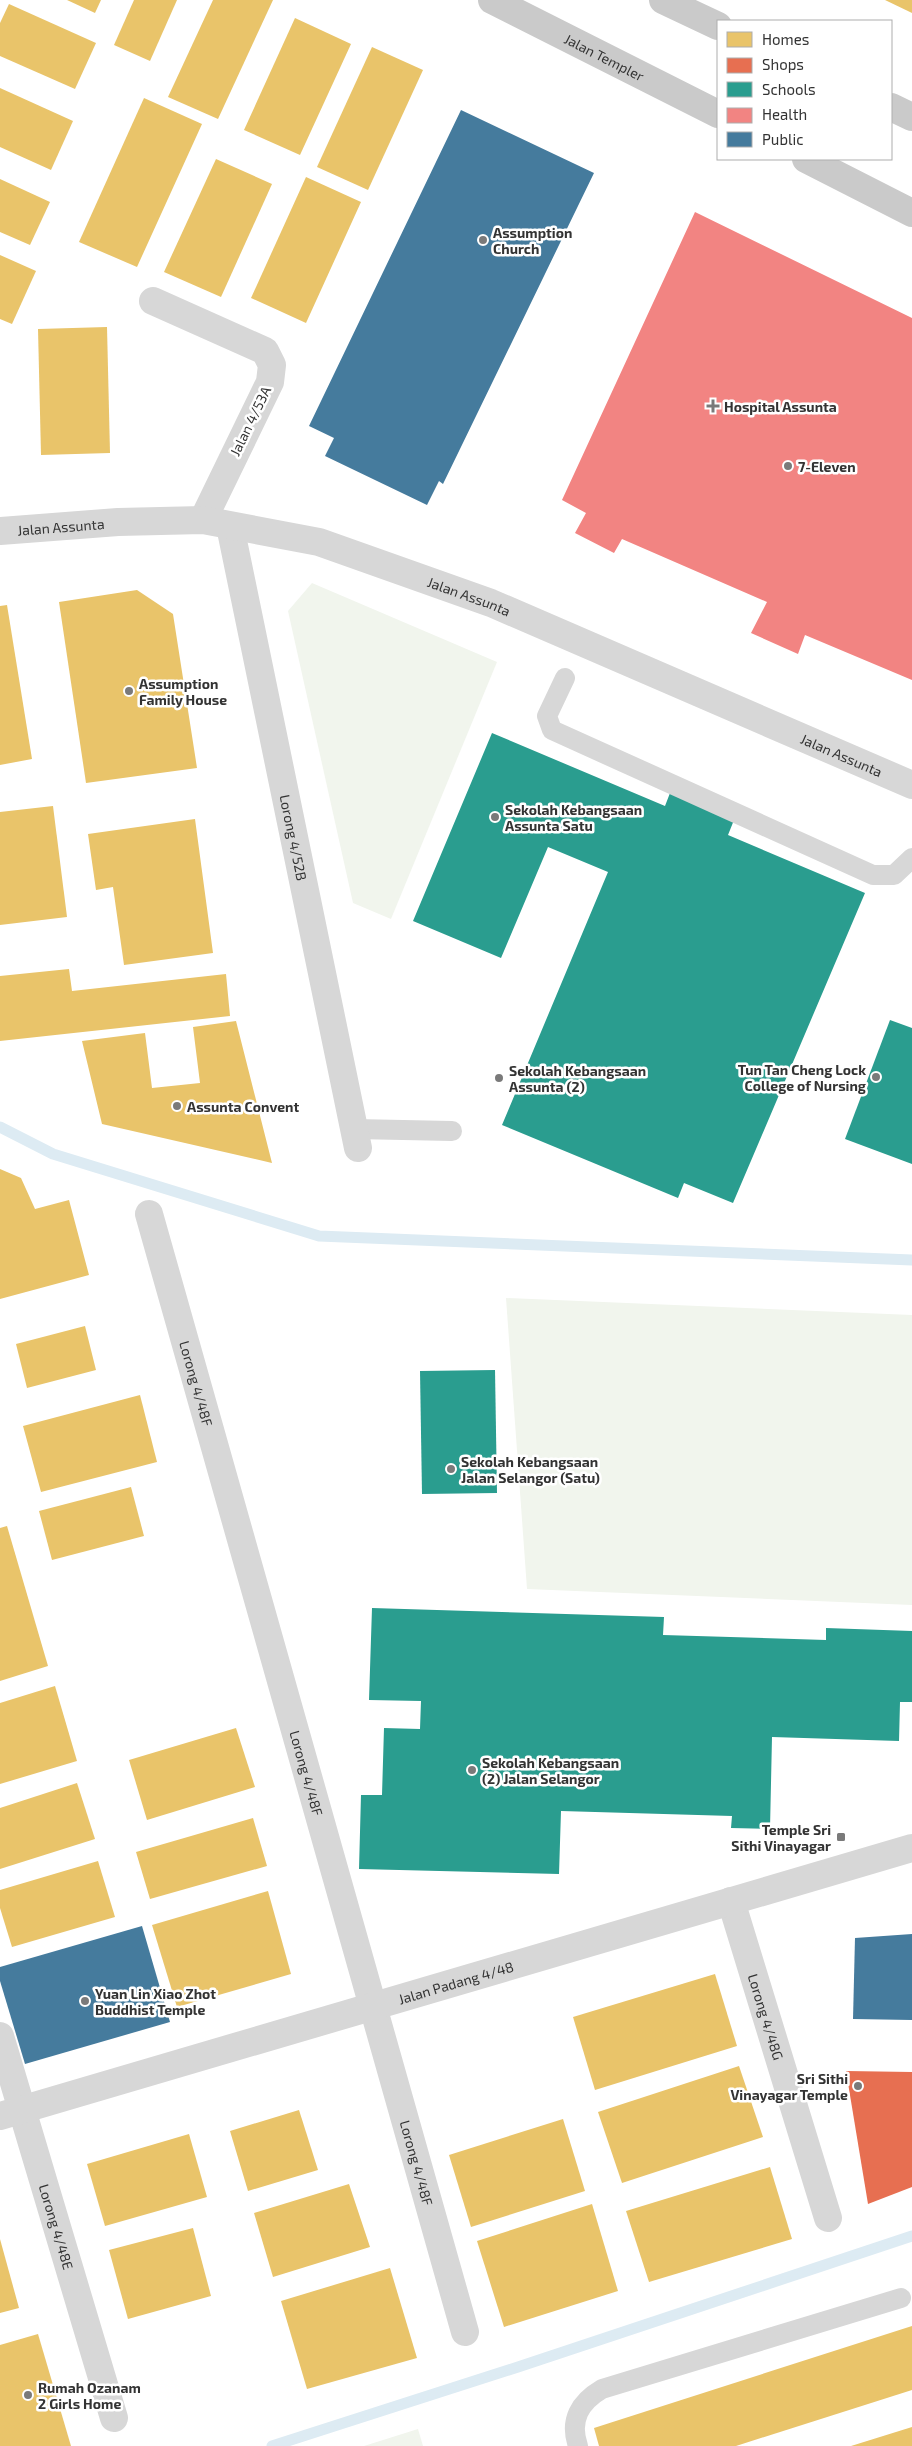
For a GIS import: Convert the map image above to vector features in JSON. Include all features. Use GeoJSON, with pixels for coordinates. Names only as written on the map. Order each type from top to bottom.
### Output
{"type":"FeatureCollection","features":[{"type":"Feature","properties":{"kind":"main road","name":"Jalan Templer"},"geometry":{"type":"LineString","coordinates":[[492,0],[717,113]]}},
{"type":"Feature","properties":{"kind":"main road"},"geometry":{"type":"LineString","coordinates":[[663,0],[717,26]]}},
{"type":"Feature","properties":{"kind":"main road"},"geometry":{"type":"LineString","coordinates":[[892,107],[912,117]]}},
{"type":"Feature","properties":{"kind":"main road"},"geometry":{"type":"LineString","coordinates":[[808,160],[912,213]]}},
{"type":"Feature","properties":{"kind":"street","name":"Jalan 4/53A"},"geometry":{"type":"LineString","coordinates":[[153,301],[265,351],[272,365],[270,382],[203,520]]}},
{"type":"Feature","properties":{"kind":"street","name":"Jalan Assunta"},"geometry":{"type":"LineString","coordinates":[[0,531],[118,522],[203,520],[319,542],[491,603],[912,785]]}},
{"type":"Feature","properties":{"kind":"street","name":"Lorong 4/52B"},"geometry":{"type":"LineString","coordinates":[[230,526],[356,1138]]}},
{"type":"Feature","properties":{"kind":"street","name":"Lorong 4/48F"},"geometry":{"type":"LineString","coordinates":[[149,1214],[465,2332]]}},
{"type":"Feature","properties":{"kind":"street","name":"Jalan Padang 4/48"},"geometry":{"type":"LineString","coordinates":[[11,2113],[912,1848]]}},
{"type":"Feature","properties":{"kind":"street","name":"Lorong 4/48G"},"geometry":{"type":"LineString","coordinates":[[731,1901],[828,2218]]}},
{"type":"Feature","properties":{"kind":"street","name":"Lorong 4/48E"},"geometry":{"type":"LineString","coordinates":[[0,2036],[11,2113],[114,2418]]}},
{"type":"Feature","properties":{"kind":"lane"},"geometry":{"type":"LineString","coordinates":[[565,678],[547,716],[552,730],[872,875],[894,875],[912,858]]}},
{"type":"Feature","properties":{"kind":"lane"},"geometry":{"type":"LineString","coordinates":[[356,1138],[452,1131]]}},
{"type":"Feature","properties":{"kind":"lane"},"geometry":{"type":"LineString","coordinates":[[578,2446],[574,2423],[579,2409],[589,2396],[602,2389],[901,2298]]}},
{"type":"Feature","properties":{"kind":"shaded area"},"geometry":{"type":"Polygon","coordinates":[[[312,583],[497,662],[391,919],[353,903],[288,611],[312,583]]]}},
{"type":"Feature","properties":{"kind":"shaded area"},"geometry":{"type":"Polygon","coordinates":[[[506,1298],[912,1315],[912,1605],[527,1589],[506,1298]]]}},
{"type":"Feature","properties":{"kind":"shaded area"},"geometry":{"type":"Polygon","coordinates":[[[418,2429],[423,2446],[364,2446],[418,2429]]]}},
{"type":"Feature","properties":{"kind":"building: Homes"},"geometry":{"type":"Polygon","coordinates":[[[67,0],[101,0],[95,13],[67,0]]]}},
{"type":"Feature","properties":{"kind":"building: Homes"},"geometry":{"type":"Polygon","coordinates":[[[134,0],[177,0],[150,61],[114,45],[134,0]]]}},
{"type":"Feature","properties":{"kind":"building: Homes"},"geometry":{"type":"Polygon","coordinates":[[[213,0],[273,0],[218,119],[168,97],[213,0]]]}},
{"type":"Feature","properties":{"kind":"building: Homes"},"geometry":{"type":"Polygon","coordinates":[[[885,0],[912,0],[912,13],[885,0]]]}},
{"type":"Feature","properties":{"kind":"building: Homes"},"geometry":{"type":"Polygon","coordinates":[[[9,4],[96,43],[75,89],[0,56],[0,23],[9,4]]]}},
{"type":"Feature","properties":{"kind":"building: Homes"},"geometry":{"type":"Polygon","coordinates":[[[295,18],[351,44],[300,155],[244,130],[295,18]]]}},
{"type":"Feature","properties":{"kind":"building: Homes"},"geometry":{"type":"Polygon","coordinates":[[[372,47],[423,70],[368,190],[317,167],[372,47]]]}},
{"type":"Feature","properties":{"kind":"building: Homes"},"geometry":{"type":"Polygon","coordinates":[[[0,88],[73,121],[51,170],[0,147],[0,88]]]}},
{"type":"Feature","properties":{"kind":"building: Homes"},"geometry":{"type":"Polygon","coordinates":[[[144,98],[202,124],[137,267],[79,242],[144,98]]]}},
{"type":"Feature","properties":{"kind":"building: Homes"},"geometry":{"type":"Polygon","coordinates":[[[216,159],[272,184],[221,297],[164,272],[216,159]]]}},
{"type":"Feature","properties":{"kind":"building: Homes"},"geometry":{"type":"Polygon","coordinates":[[[306,177],[361,202],[306,323],[251,298],[306,177]]]}},
{"type":"Feature","properties":{"kind":"building: Homes"},"geometry":{"type":"Polygon","coordinates":[[[0,179],[50,202],[30,245],[0,232],[0,179]]]}},
{"type":"Feature","properties":{"kind":"building: Homes"},"geometry":{"type":"Polygon","coordinates":[[[0,255],[36,271],[12,324],[0,319],[0,255]]]}},
{"type":"Feature","properties":{"kind":"building: Homes"},"geometry":{"type":"Polygon","coordinates":[[[107,327],[110,453],[41,455],[38,329],[107,327]]]}},
{"type":"Feature","properties":{"kind":"building: Homes","name":"Assumption Family House"},"geometry":{"type":"Polygon","coordinates":[[[137,590],[173,614],[197,768],[86,783],[59,602],[137,590]]]}},
{"type":"Feature","properties":{"kind":"building: Homes"},"geometry":{"type":"Polygon","coordinates":[[[7,605],[32,759],[0,765],[0,606],[7,605]]]}},
{"type":"Feature","properties":{"kind":"building: Homes"},"geometry":{"type":"Polygon","coordinates":[[[53,806],[67,917],[0,925],[0,812],[53,806]]]}},
{"type":"Feature","properties":{"kind":"building: Homes"},"geometry":{"type":"Polygon","coordinates":[[[195,819],[213,953],[124,965],[113,887],[96,890],[88,834],[195,819]]]}},
{"type":"Feature","properties":{"kind":"building: Homes"},"geometry":{"type":"Polygon","coordinates":[[[69,969],[72,991],[226,974],[230,1016],[0,1041],[0,976],[69,969]]]}},
{"type":"Feature","properties":{"kind":"building: Homes","name":"Assunta Convent"},"geometry":{"type":"Polygon","coordinates":[[[236,1021],[272,1163],[102,1124],[82,1041],[145,1033],[152,1088],[200,1083],[193,1027],[236,1021]]]}},
{"type":"Feature","properties":{"kind":"building: Homes"},"geometry":{"type":"Polygon","coordinates":[[[0,1169],[21,1178],[35,1209],[69,1200],[89,1275],[0,1299],[0,1169]]]}},
{"type":"Feature","properties":{"kind":"building: Homes"},"geometry":{"type":"Polygon","coordinates":[[[85,1326],[96,1370],[27,1388],[16,1344],[85,1326]]]}},
{"type":"Feature","properties":{"kind":"building: Homes"},"geometry":{"type":"Polygon","coordinates":[[[140,1395],[157,1462],[41,1492],[23,1426],[140,1395]]]}},
{"type":"Feature","properties":{"kind":"building: Homes"},"geometry":{"type":"Polygon","coordinates":[[[131,1487],[144,1536],[52,1560],[39,1511],[131,1487]]]}},
{"type":"Feature","properties":{"kind":"building: Homes"},"geometry":{"type":"Polygon","coordinates":[[[7,1526],[48,1666],[0,1681],[0,1528],[7,1526]]]}},
{"type":"Feature","properties":{"kind":"building: Homes"},"geometry":{"type":"Polygon","coordinates":[[[55,1686],[77,1761],[0,1784],[0,1703],[55,1686]]]}},
{"type":"Feature","properties":{"kind":"building: Homes"},"geometry":{"type":"Polygon","coordinates":[[[236,1728],[255,1787],[147,1820],[129,1760],[236,1728]]]}},
{"type":"Feature","properties":{"kind":"building: Homes"},"geometry":{"type":"Polygon","coordinates":[[[77,1783],[95,1839],[0,1869],[0,1808],[77,1783]]]}},
{"type":"Feature","properties":{"kind":"building: Homes"},"geometry":{"type":"Polygon","coordinates":[[[253,1818],[267,1866],[150,1899],[136,1852],[253,1818]]]}},
{"type":"Feature","properties":{"kind":"building: Homes"},"geometry":{"type":"Polygon","coordinates":[[[98,1861],[115,1917],[12,1947],[0,1908],[0,1890],[98,1861]]]}},
{"type":"Feature","properties":{"kind":"building: Homes"},"geometry":{"type":"Polygon","coordinates":[[[268,1891],[291,1974],[177,2007],[152,1925],[268,1891]]]}},
{"type":"Feature","properties":{"kind":"building: Homes"},"geometry":{"type":"Polygon","coordinates":[[[715,1974],[737,2046],[595,2090],[573,2017],[715,1974]]]}},
{"type":"Feature","properties":{"kind":"building: Homes"},"geometry":{"type":"Polygon","coordinates":[[[739,2066],[763,2137],[622,2183],[598,2112],[739,2066]]]}},
{"type":"Feature","properties":{"kind":"building: Homes"},"geometry":{"type":"Polygon","coordinates":[[[299,2110],[318,2170],[248,2191],[230,2131],[299,2110]]]}},
{"type":"Feature","properties":{"kind":"building: Homes"},"geometry":{"type":"Polygon","coordinates":[[[563,2119],[585,2191],[471,2227],[449,2155],[563,2119]]]}},
{"type":"Feature","properties":{"kind":"building: Homes"},"geometry":{"type":"Polygon","coordinates":[[[189,2134],[207,2197],[105,2226],[87,2164],[189,2134]]]}},
{"type":"Feature","properties":{"kind":"building: Homes"},"geometry":{"type":"Polygon","coordinates":[[[770,2167],[792,2239],[649,2282],[626,2211],[770,2167]]]}},
{"type":"Feature","properties":{"kind":"building: Homes"},"geometry":{"type":"Polygon","coordinates":[[[349,2184],[370,2247],[273,2277],[254,2213],[349,2184]]]}},
{"type":"Feature","properties":{"kind":"building: Homes"},"geometry":{"type":"Polygon","coordinates":[[[592,2204],[618,2291],[504,2327],[477,2241],[592,2204]]]}},
{"type":"Feature","properties":{"kind":"building: Homes"},"geometry":{"type":"Polygon","coordinates":[[[193,2228],[211,2296],[128,2319],[109,2250],[193,2228]]]}},
{"type":"Feature","properties":{"kind":"building: Homes"},"geometry":{"type":"Polygon","coordinates":[[[0,2239],[19,2308],[0,2313],[0,2239]]]}},
{"type":"Feature","properties":{"kind":"building: Homes"},"geometry":{"type":"Polygon","coordinates":[[[390,2268],[417,2358],[307,2389],[281,2301],[390,2268]]]}},
{"type":"Feature","properties":{"kind":"building: Homes"},"geometry":{"type":"Polygon","coordinates":[[[912,2326],[912,2390],[736,2446],[599,2446],[594,2428],[912,2326]]]}},
{"type":"Feature","properties":{"kind":"building: Homes","name":"Rumah Ozanam 2 Girls Home"},"geometry":{"type":"Polygon","coordinates":[[[38,2334],[71,2446],[0,2446],[0,2345],[38,2334]]]}},
{"type":"Feature","properties":{"kind":"building: Homes"},"geometry":{"type":"Polygon","coordinates":[[[912,2427],[912,2446],[851,2446],[912,2427]]]}},
{"type":"Feature","properties":{"kind":"building: Shops"},"geometry":{"type":"Polygon","coordinates":[[[846,2071],[912,2072],[912,2187],[868,2204],[846,2071]]]}},
{"type":"Feature","properties":{"kind":"building: Schools"},"geometry":{"type":"Polygon","coordinates":[[[492,733],[665,806],[670,793],[734,820],[728,835],[865,893],[733,1203],[684,1183],[678,1198],[502,1125],[608,872],[548,847],[501,958],[413,921],[492,733]]]}},
{"type":"Feature","properties":{"kind":"building: Schools"},"geometry":{"type":"Polygon","coordinates":[[[890,1020],[912,1028],[912,1164],[845,1139],[890,1020]]]}},
{"type":"Feature","properties":{"kind":"building: Schools"},"geometry":{"type":"Polygon","coordinates":[[[495,1370],[497,1493],[422,1494],[420,1371],[495,1370]]]}},
{"type":"Feature","properties":{"kind":"building: Schools"},"geometry":{"type":"Polygon","coordinates":[[[372,1608],[664,1617],[663,1635],[826,1640],[826,1628],[912,1631],[912,1702],[900,1702],[899,1741],[772,1737],[770,1829],[731,1828],[732,1816],[561,1811],[559,1874],[359,1869],[361,1795],[382,1795],[384,1728],[420,1729],[421,1701],[369,1700],[372,1608]]]}},
{"type":"Feature","properties":{"kind":"building: Health"},"geometry":{"type":"Polygon","coordinates":[[[695,212],[912,318],[912,680],[805,635],[798,654],[751,633],[767,602],[622,539],[614,553],[575,533],[586,513],[562,500],[695,212]]]}},
{"type":"Feature","properties":{"kind":"building: Public"},"geometry":{"type":"Polygon","coordinates":[[[461,110],[594,173],[443,484],[439,481],[427,505],[325,456],[334,438],[309,426],[461,110]]]}},
{"type":"Feature","properties":{"kind":"building: Public","name":"Yuan Lin Xiao Zhot Buddhist Temple"},"geometry":{"type":"Polygon","coordinates":[[[142,1926],[170,2022],[25,2064],[0,1981],[0,1967],[142,1926]]]}},
{"type":"Feature","properties":{"kind":"building: Public"},"geometry":{"type":"Polygon","coordinates":[[[912,1934],[912,2020],[853,2019],[855,1938],[912,1934]]]}},
{"type":"Feature","properties":{"kind":"waterway"},"geometry":{"type":"LineString","coordinates":[[0,1127],[53,1154],[319,1236],[912,1260]]}},
{"type":"Feature","properties":{"kind":"waterway"},"geometry":{"type":"LineString","coordinates":[[272,2446],[518,2367],[912,2236]]}},
{"type":"Feature","properties":{"kind":"place","name":"Assumption Church"},"geometry":{"type":"Point","coordinates":[483,240]}},
{"type":"Feature","properties":{"kind":"place","name":"Hospital Assunta"},"geometry":{"type":"Point","coordinates":[713,406]}},
{"type":"Feature","properties":{"kind":"place","name":"7-Eleven"},"geometry":{"type":"Point","coordinates":[788,466]}},
{"type":"Feature","properties":{"kind":"place","name":"Assumption Family House"},"geometry":{"type":"Point","coordinates":[129,691]}},
{"type":"Feature","properties":{"kind":"place","name":"Sekolah Kebangsaan Assunta Satu"},"geometry":{"type":"Point","coordinates":[495,817]}},
{"type":"Feature","properties":{"kind":"place","name":"Tun Tan Cheng Lock College of Nursing"},"geometry":{"type":"Point","coordinates":[876,1077]}},
{"type":"Feature","properties":{"kind":"place","name":"Sekolah Kebangsaan Assunta (2)"},"geometry":{"type":"Point","coordinates":[499,1078]}},
{"type":"Feature","properties":{"kind":"place","name":"Assunta Convent"},"geometry":{"type":"Point","coordinates":[177,1106]}},
{"type":"Feature","properties":{"kind":"place","name":"Sekolah Kebangsaan Jalan Selangor (Satu)"},"geometry":{"type":"Point","coordinates":[451,1469]}},
{"type":"Feature","properties":{"kind":"place","name":"Sekolah Kebangsaan (2) Jalan Selangor"},"geometry":{"type":"Point","coordinates":[472,1770]}},
{"type":"Feature","properties":{"kind":"place","name":"Temple Sri Sithi Vinayagar"},"geometry":{"type":"Point","coordinates":[841,1837]}},
{"type":"Feature","properties":{"kind":"place","name":"Yuan Lin Xiao Zhot Buddhist Temple"},"geometry":{"type":"Point","coordinates":[85,2001]}},
{"type":"Feature","properties":{"kind":"place","name":"Sri Sithi Vinayagar Temple"},"geometry":{"type":"Point","coordinates":[858,2086]}},
{"type":"Feature","properties":{"kind":"place","name":"Rumah Ozanam 2 Girls Home"},"geometry":{"type":"Point","coordinates":[28,2395]}}]}
